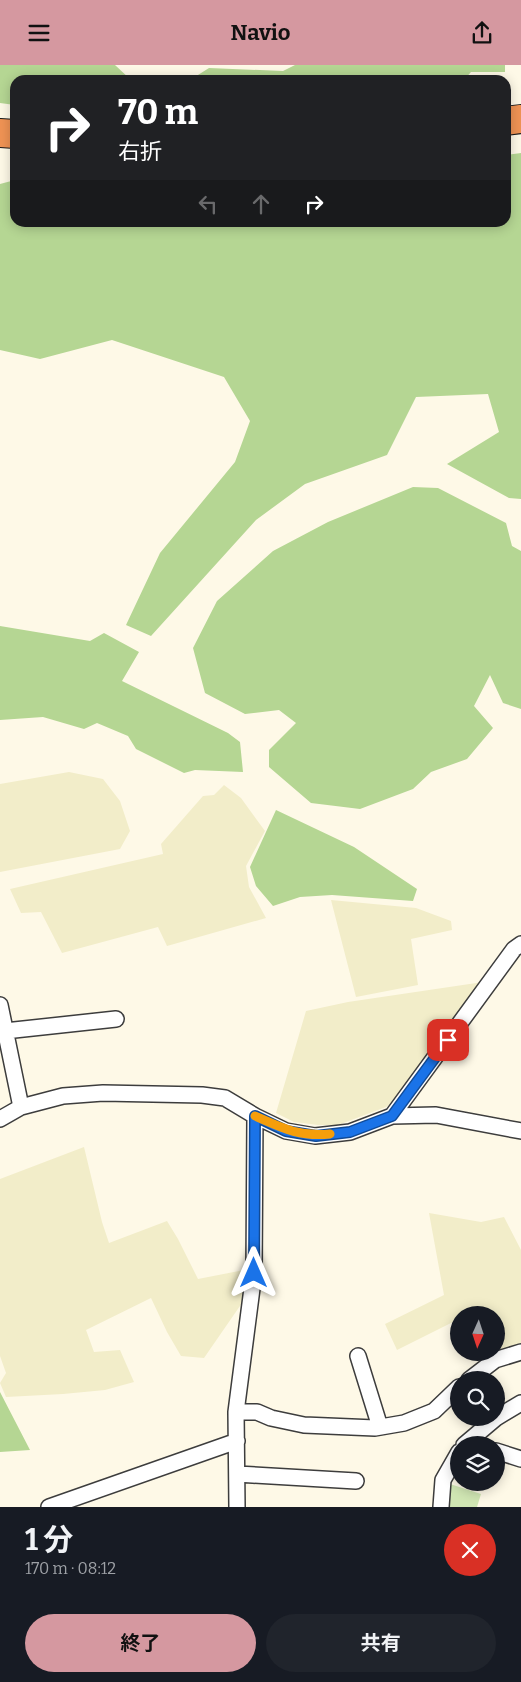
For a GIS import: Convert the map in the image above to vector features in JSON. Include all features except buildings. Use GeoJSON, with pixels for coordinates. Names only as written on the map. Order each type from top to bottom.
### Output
{"type":"FeatureCollection","features":[{"type":"Feature","properties":{"kind":"street"},"geometry":{"type":"LineString","coordinates":[[392,1116],[514,949],[521,944]]}},
{"type":"Feature","properties":{"kind":"street"},"geometry":{"type":"LineString","coordinates":[[0,1005],[21,1107]]}},
{"type":"Feature","properties":{"kind":"street"},"geometry":{"type":"LineString","coordinates":[[5,1031],[116,1019]]}},
{"type":"Feature","properties":{"kind":"street"},"geometry":{"type":"LineString","coordinates":[[0,1119],[21,1107],[63,1096],[103,1093],[202,1095],[225,1098],[255,1116],[286,1131],[316,1136],[350,1132],[392,1116],[436,1115],[521,1131]]}},
{"type":"Feature","properties":{"kind":"street"},"geometry":{"type":"LineString","coordinates":[[237,1507],[236,1412],[254,1273],[255,1116]]}},
{"type":"Feature","properties":{"kind":"street"},"geometry":{"type":"LineString","coordinates":[[481,1371],[495,1360],[521,1352]]}},
{"type":"Feature","properties":{"kind":"street"},"geometry":{"type":"LineString","coordinates":[[358,1357],[380,1427]]}},
{"type":"Feature","properties":{"kind":"street"},"geometry":{"type":"LineString","coordinates":[[236,1412],[257,1412],[271,1418],[304,1425],[380,1427],[404,1423],[434,1411],[450,1396]]}},
{"type":"Feature","properties":{"kind":"street"},"geometry":{"type":"LineString","coordinates":[[477,1436],[496,1418],[521,1403]]}},
{"type":"Feature","properties":{"kind":"street"},"geometry":{"type":"LineString","coordinates":[[49,1507],[237,1441]]}},
{"type":"Feature","properties":{"kind":"street"},"geometry":{"type":"LineString","coordinates":[[505,1454],[521,1459]]}},
{"type":"Feature","properties":{"kind":"street"},"geometry":{"type":"LineString","coordinates":[[441,1507],[443,1480],[450,1470]]}},
{"type":"Feature","properties":{"kind":"street"},"geometry":{"type":"LineString","coordinates":[[237,1474],[356,1481]]}},
{"type":"Feature","properties":{"kind":"shaded area"},"geometry":{"type":"Polygon","coordinates":[[[69,772],[103,779],[120,801],[130,831],[120,849],[0,872],[0,784],[69,772]]]}},
{"type":"Feature","properties":{"kind":"shaded area"},"geometry":{"type":"Polygon","coordinates":[[[224,785],[241,798],[265,831],[246,866],[249,887],[266,918],[167,946],[158,927],[62,953],[41,912],[21,913],[10,889],[163,854],[161,844],[203,796],[214,795],[224,785]]]}},
{"type":"Feature","properties":{"kind":"shaded area"},"geometry":{"type":"Polygon","coordinates":[[[331,900],[416,908],[451,921],[452,930],[411,939],[418,985],[356,997],[331,900]]]}},
{"type":"Feature","properties":{"kind":"shaded area"},"geometry":{"type":"Polygon","coordinates":[[[483,982],[473,992],[394,1101],[386,1107],[338,1125],[294,1122],[276,1113],[306,1011],[348,1002],[483,982]]]}},
{"type":"Feature","properties":{"kind":"shaded area"},"geometry":{"type":"Polygon","coordinates":[[[84,1147],[109,1243],[167,1221],[198,1279],[244,1270],[242,1303],[204,1358],[181,1356],[151,1298],[86,1330],[94,1352],[120,1350],[134,1382],[105,1390],[6,1397],[0,1383],[6,1373],[0,1356],[0,1179],[84,1147]]]}},
{"type":"Feature","properties":{"kind":"shaded area"},"geometry":{"type":"Polygon","coordinates":[[[429,1213],[481,1222],[504,1217],[521,1250],[521,1343],[505,1349],[505,1306],[450,1306],[450,1324],[397,1350],[385,1324],[444,1295],[429,1213]]]}},
{"type":"Feature","properties":{"kind":"green space"},"geometry":{"type":"Polygon","coordinates":[[[0,65],[115,65],[126,75],[10,75],[10,104],[0,103],[0,65]]]}},
{"type":"Feature","properties":{"kind":"green space"},"geometry":{"type":"Polygon","coordinates":[[[295,65],[505,65],[505,72],[471,72],[468,75],[198,75],[209,68],[283,71],[295,65]]]}},
{"type":"Feature","properties":{"kind":"green space"},"geometry":{"type":"Polygon","coordinates":[[[521,153],[521,499],[509,498],[447,464],[499,432],[488,394],[416,397],[387,455],[305,484],[256,520],[151,636],[126,625],[160,553],[235,462],[250,421],[224,377],[112,340],[40,359],[0,350],[0,184],[10,181],[10,227],[511,227],[511,154],[521,153]]]}},
{"type":"Feature","properties":{"kind":"green space"},"geometry":{"type":"Polygon","coordinates":[[[413,487],[438,488],[506,523],[512,546],[521,551],[521,709],[503,703],[490,675],[474,706],[493,728],[467,759],[431,772],[413,789],[360,809],[311,803],[269,767],[269,750],[296,723],[279,710],[245,714],[205,693],[193,648],[217,601],[273,551],[328,522],[413,487]]]}},
{"type":"Feature","properties":{"kind":"green space"},"geometry":{"type":"Polygon","coordinates":[[[0,626],[90,641],[104,633],[139,652],[122,681],[228,733],[240,742],[243,772],[195,770],[184,773],[136,749],[128,736],[97,723],[84,729],[43,717],[0,720],[0,626]]]}},
{"type":"Feature","properties":{"kind":"green space"},"geometry":{"type":"Polygon","coordinates":[[[276,810],[354,847],[417,889],[413,901],[332,895],[300,897],[273,906],[256,886],[250,867],[276,810]]]}},
{"type":"Feature","properties":{"kind":"green space"},"geometry":{"type":"Polygon","coordinates":[[[0,1392],[30,1450],[0,1452],[0,1392]]]}},
{"type":"Feature","properties":{"kind":"green space"},"geometry":{"type":"Polygon","coordinates":[[[450,1484],[450,1491],[472,1491],[481,1494],[477,1507],[449,1507],[450,1484]]]}},
{"type":"Feature","properties":{"kind":"slow traffic"},"geometry":{"type":"LineString","coordinates":[[255,1116],[286,1131],[316,1136],[330,1134]]}},
{"type":"Feature","properties":{"kind":"route"},"geometry":{"type":"LineString","coordinates":[[254,1273],[255,1116],[286,1131],[316,1136],[350,1132],[392,1116],[448,1040]]}}]}
